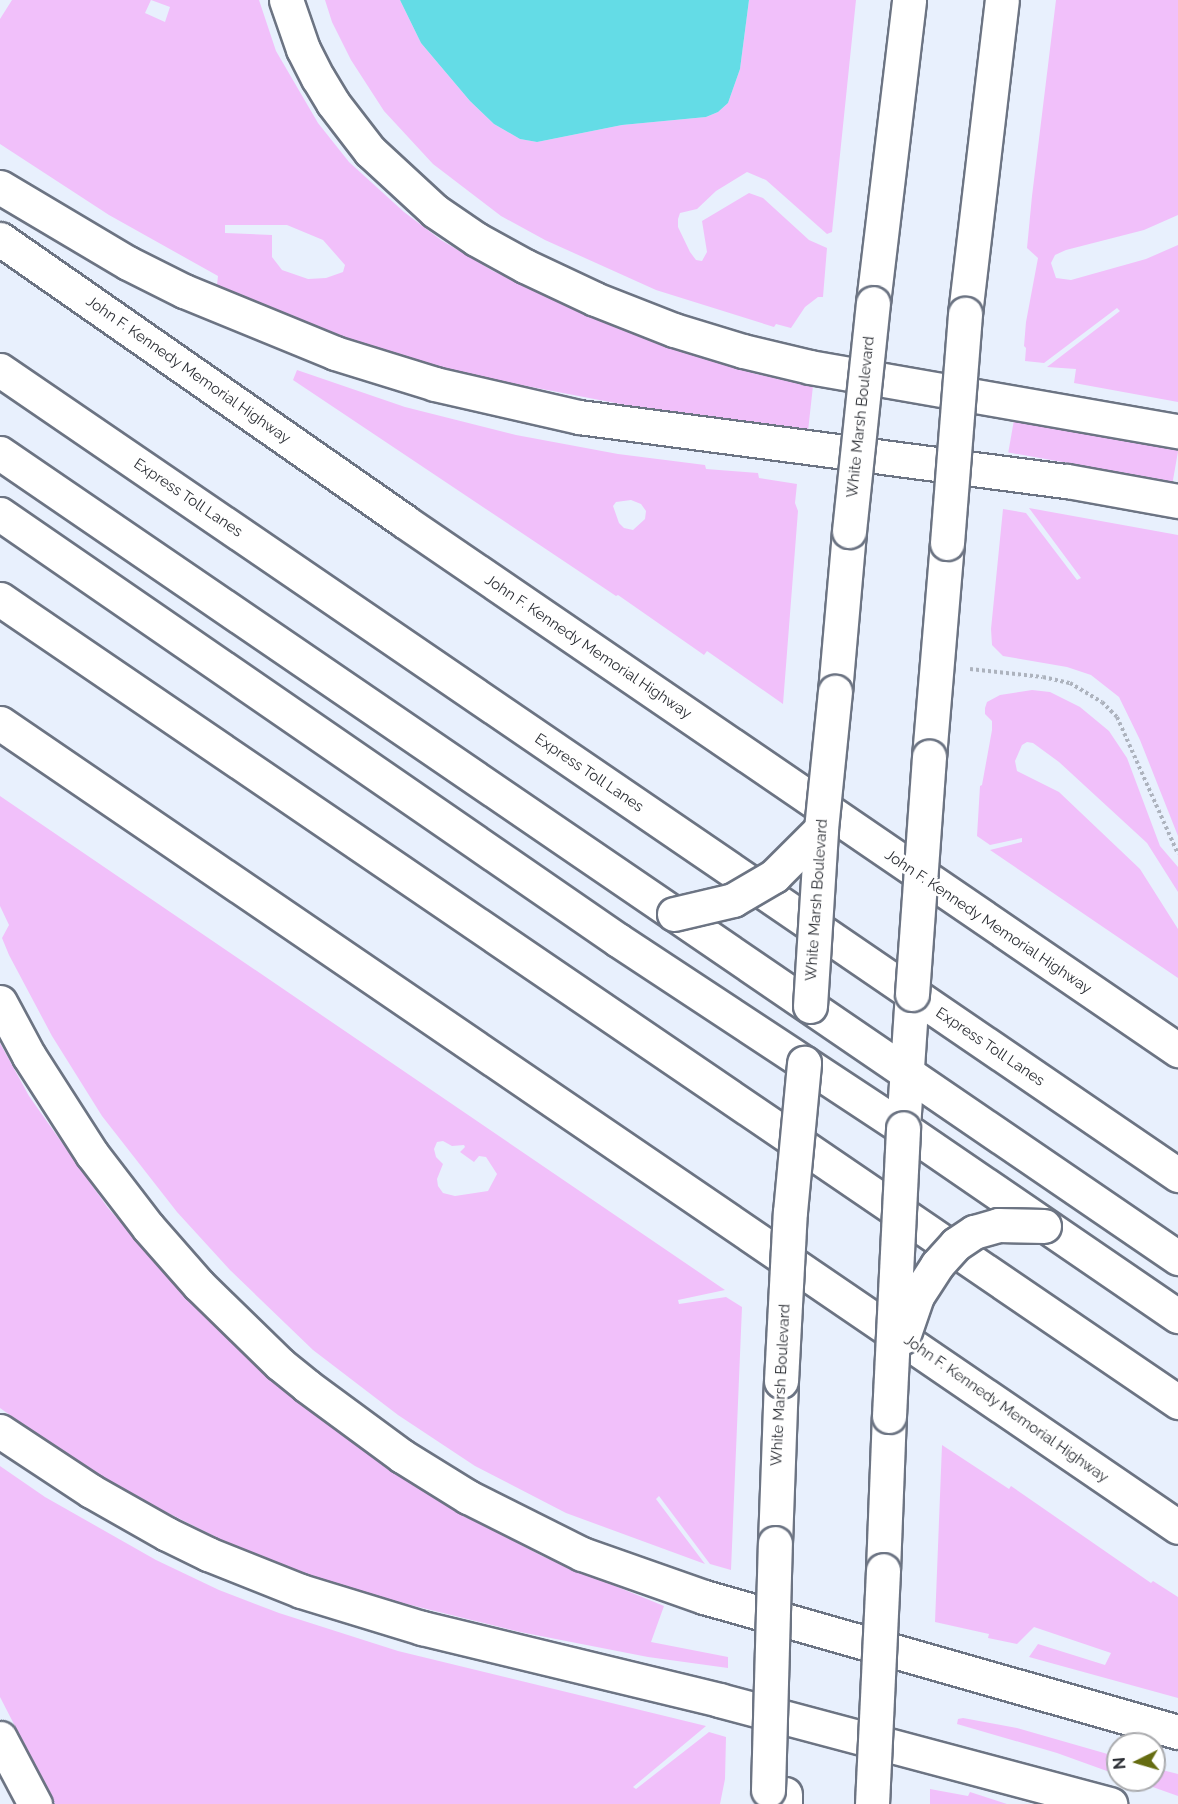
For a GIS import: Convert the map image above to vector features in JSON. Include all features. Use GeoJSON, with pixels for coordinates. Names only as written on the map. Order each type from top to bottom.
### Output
{"type":"FeatureCollection","features":[{"type":"Feature","properties":{"kind":"highway"},"geometry":{"type":"LineString","coordinates":[[286,0],[303,49],[318,78],[333,103],[370,152],[435,211],[476,239],[525,266],[605,303],[674,330],[743,351],[810,367],[1178,431]]}},
{"type":"Feature","properties":{"kind":"highway","name":"White Marsh Boulevard"},"geometry":{"type":"LineString","coordinates":[[777,1798],[775,1543],[790,1212],[810,1006],[821,829],[849,531],[909,0]]}},
{"type":"Feature","properties":{"kind":"highway"},"geometry":{"type":"LineString","coordinates":[[872,1804],[906,1072],[965,314],[1002,0]]}},
{"type":"Feature","properties":{"kind":"highway"},"geometry":{"type":"LineString","coordinates":[[0,187],[118,257],[184,291],[325,349],[435,384],[579,417],[1067,481],[1178,501]]}},
{"type":"Feature","properties":{"kind":"highway","name":"John F. Kennedy Memorial Highway"},"geometry":{"type":"LineString","coordinates":[[0,239],[423,534],[1178,1050]]}},
{"type":"Feature","properties":{"kind":"highway","name":"Express Toll Lanes"},"geometry":{"type":"LineString","coordinates":[[0,370],[1178,1175]]}},
{"type":"Feature","properties":{"kind":"highway"},"geometry":{"type":"LineString","coordinates":[[0,453],[1178,1258]]}},
{"type":"Feature","properties":{"kind":"highway"},"geometry":{"type":"LineString","coordinates":[[0,514],[618,940],[903,1128],[1178,1316]]}},
{"type":"Feature","properties":{"kind":"highway"},"geometry":{"type":"LineString","coordinates":[[0,599],[1178,1402]]}},
{"type":"Feature","properties":{"kind":"highway","name":"John F. Kennedy Memorial Highway"},"geometry":{"type":"LineString","coordinates":[[0,723],[1178,1527]]}},
{"type":"Feature","properties":{"kind":"highway"},"geometry":{"type":"LineString","coordinates":[[674,914],[733,900],[774,876],[821,829]]}},
{"type":"Feature","properties":{"kind":"highway"},"geometry":{"type":"LineString","coordinates":[[0,1002],[29,1056],[92,1154],[148,1227],[199,1285],[280,1364],[307,1386],[393,1450],[458,1491],[582,1554],[692,1594],[1178,1732]]}},
{"type":"Feature","properties":{"kind":"highway"},"geometry":{"type":"LineString","coordinates":[[890,1416],[906,1324],[917,1296],[937,1264],[964,1238],[986,1227],[1009,1224],[1044,1226]]}},
{"type":"Feature","properties":{"kind":"highway"},"geometry":{"type":"LineString","coordinates":[[0,1431],[41,1460],[130,1515],[208,1554],[301,1592],[422,1628],[719,1700],[1110,1804]]}},
{"type":"Feature","properties":{"kind":"highway"},"geometry":{"type":"LineString","coordinates":[[0,1738],[35,1804]]}},
{"type":"Feature","properties":{"kind":"path"},"geometry":{"type":"LineString","coordinates":[[936,666],[1052,679],[1070,683],[1102,702],[1117,717],[1178,854]]}},
{"type":"Feature","properties":{"kind":"shaded area"},"geometry":{"type":"Polygon","coordinates":[[[12,0],[151,0],[259,0],[276,51],[318,123],[349,162],[404,212],[441,240],[493,271],[632,333],[756,374],[813,386],[808,431],[657,411],[463,374],[313,327],[217,285],[218,276],[109,215],[0,144],[0,19],[12,0]],[[151,0],[145,13],[165,22],[170,7],[151,0]],[[225,225],[225,233],[272,235],[272,257],[282,270],[308,279],[326,278],[343,272],[345,265],[323,240],[287,225],[225,225]]]}},
{"type":"Feature","properties":{"kind":"shaded area"},"geometry":{"type":"Polygon","coordinates":[[[325,0],[400,0],[421,43],[470,101],[494,124],[520,139],[537,142],[622,125],[706,117],[718,112],[728,103],[740,69],[749,0],[856,0],[832,232],[827,234],[766,180],[747,172],[716,191],[697,209],[680,213],[678,219],[678,227],[690,252],[696,260],[702,261],[707,252],[702,221],[749,193],[763,198],[809,240],[827,248],[823,297],[818,297],[805,307],[791,328],[776,324],[774,327],[656,290],[545,240],[501,216],[433,164],[384,111],[351,60],[332,22],[325,0]]]}},
{"type":"Feature","properties":{"kind":"shaded area"},"geometry":{"type":"Polygon","coordinates":[[[1056,0],[1178,0],[1178,215],[1144,230],[1066,250],[1055,255],[1051,263],[1056,278],[1071,280],[1146,259],[1178,245],[1178,402],[1074,383],[1076,369],[1047,367],[1120,311],[1117,308],[1044,363],[1025,361],[1026,322],[1038,258],[1027,248],[1056,0]]]}},
{"type":"Feature","properties":{"kind":"shaded area"},"geometry":{"type":"Polygon","coordinates":[[[297,370],[405,407],[516,435],[618,454],[705,465],[706,469],[758,473],[759,478],[797,484],[795,503],[798,511],[783,704],[707,651],[704,655],[618,595],[616,596],[293,380],[297,370]],[[631,500],[616,502],[613,506],[619,523],[624,528],[633,530],[645,519],[646,511],[641,504],[631,500]]]}},
{"type":"Feature","properties":{"kind":"shaded area"},"geometry":{"type":"Polygon","coordinates":[[[1014,420],[1178,449],[1173,481],[1008,452],[1014,420]]]}},
{"type":"Feature","properties":{"kind":"shaded area"},"geometry":{"type":"Polygon","coordinates":[[[1029,508],[1178,535],[1178,836],[1140,740],[1119,697],[1091,675],[1067,667],[1003,656],[992,645],[991,629],[1003,509],[1026,513],[1077,580],[1081,578],[1029,508]]]}},
{"type":"Feature","properties":{"kind":"shaded area"},"geometry":{"type":"Polygon","coordinates":[[[1032,690],[1050,692],[1080,707],[1109,731],[1127,758],[1160,846],[1178,867],[1178,892],[1147,843],[1059,762],[1033,743],[1027,742],[1022,745],[1015,761],[1017,771],[1059,792],[1140,869],[1178,929],[1178,978],[990,850],[1022,842],[1022,838],[990,845],[977,836],[980,786],[992,730],[992,721],[985,714],[987,702],[1000,695],[1032,690]]]}},
{"type":"Feature","properties":{"kind":"shaded area"},"geometry":{"type":"Polygon","coordinates":[[[0,796],[725,1290],[678,1300],[679,1304],[726,1297],[742,1307],[731,1570],[710,1564],[659,1496],[656,1499],[705,1564],[566,1513],[475,1466],[398,1415],[313,1350],[230,1270],[177,1212],[102,1116],[52,1036],[9,955],[2,938],[9,925],[0,906],[0,796]],[[443,1141],[437,1142],[434,1149],[436,1157],[443,1164],[437,1179],[438,1186],[443,1193],[455,1196],[488,1191],[497,1174],[486,1157],[479,1156],[474,1162],[460,1152],[465,1147],[464,1145],[452,1146],[443,1141]]]}},
{"type":"Feature","properties":{"kind":"shaded area"},"geometry":{"type":"Polygon","coordinates":[[[0,1043],[29,1096],[108,1208],[200,1312],[259,1368],[339,1433],[444,1504],[542,1556],[664,1606],[651,1642],[728,1657],[728,1668],[648,1657],[520,1632],[374,1596],[325,1581],[234,1546],[142,1500],[77,1462],[0,1408],[0,1043]]]}},
{"type":"Feature","properties":{"kind":"shaded area"},"geometry":{"type":"Polygon","coordinates":[[[942,1445],[1009,1489],[1011,1486],[1151,1583],[1153,1581],[1178,1597],[1178,1698],[1029,1657],[1038,1644],[1105,1665],[1111,1653],[1034,1627],[1017,1644],[988,1638],[989,1634],[935,1622],[942,1445]]]}},
{"type":"Feature","properties":{"kind":"shaded area"},"geometry":{"type":"Polygon","coordinates":[[[0,1466],[45,1497],[156,1560],[219,1590],[279,1613],[398,1651],[706,1726],[633,1787],[636,1789],[709,1732],[726,1737],[725,1779],[720,1804],[55,1804],[0,1697],[0,1466]]]}},
{"type":"Feature","properties":{"kind":"shaded area"},"geometry":{"type":"Polygon","coordinates":[[[958,1719],[1017,1728],[1106,1754],[1106,1771],[1057,1753],[957,1724],[958,1719]]]}},
{"type":"Feature","properties":{"kind":"shaded area"},"geometry":{"type":"Polygon","coordinates":[[[1166,1771],[1178,1774],[1178,1796],[1166,1792],[1166,1771]]]}},
{"type":"Feature","properties":{"kind":"shaded area"},"geometry":{"type":"Polygon","coordinates":[[[930,1789],[968,1796],[970,1792],[1007,1804],[930,1804],[930,1789]]]}},
{"type":"Feature","properties":{"kind":"water"},"geometry":{"type":"Polygon","coordinates":[[[400,0],[749,0],[740,69],[728,103],[718,112],[706,117],[622,125],[537,142],[520,139],[494,124],[470,101],[421,43],[400,0]]]}}]}
